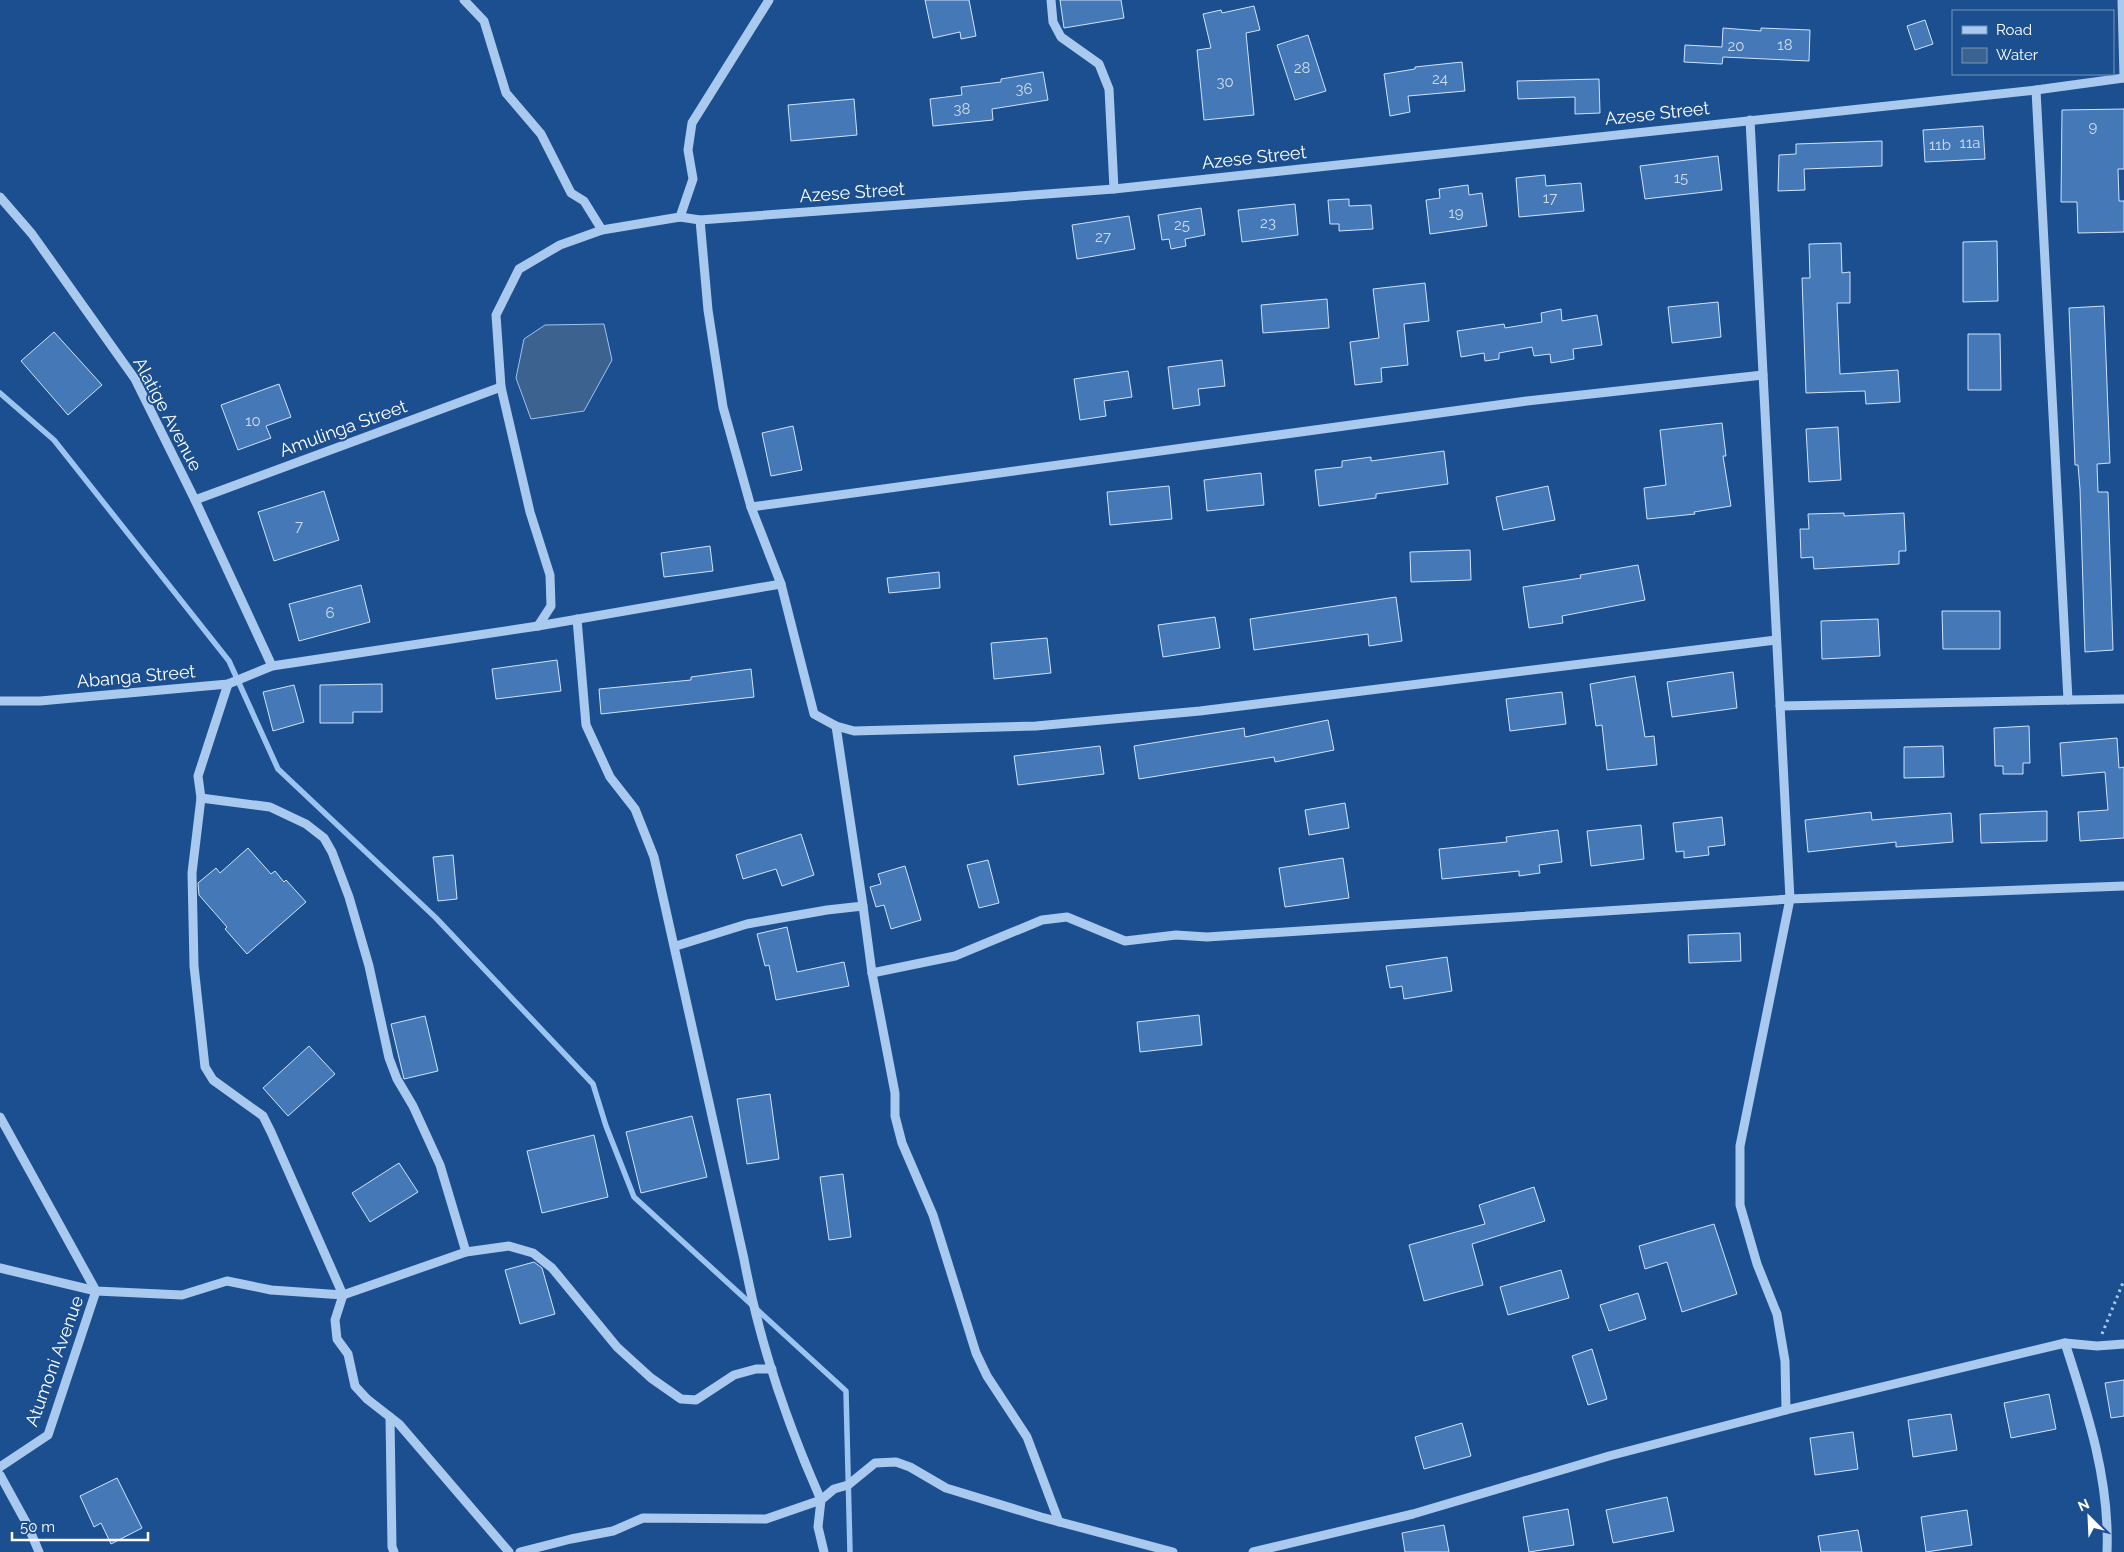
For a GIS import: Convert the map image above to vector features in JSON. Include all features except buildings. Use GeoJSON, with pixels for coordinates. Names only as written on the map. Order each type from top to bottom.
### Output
{"type":"FeatureCollection","features":[{"type":"Feature","properties":{"kind":"street"},"geometry":{"type":"LineString","coordinates":[[464,0],[484,21],[506,93],[541,134],[571,193],[584,201],[602,230]]}},
{"type":"Feature","properties":{"kind":"street"},"geometry":{"type":"LineString","coordinates":[[680,217],[693,178],[688,150],[692,122],[769,0]]}},
{"type":"Feature","properties":{"kind":"street"},"geometry":{"type":"LineString","coordinates":[[1051,0],[1054,22],[1061,37],[1098,64],[1109,89],[1114,189]]}},
{"type":"Feature","properties":{"kind":"street"},"geometry":{"type":"LineString","coordinates":[[2122,0],[2124,78]]}},
{"type":"Feature","properties":{"kind":"street","name":"Azese Street"},"geometry":{"type":"LineString","coordinates":[[538,626],[551,606],[550,575],[530,512],[501,387],[496,315],[519,269],[560,245],[602,230],[680,217],[700,220],[1114,189],[2036,90],[2124,78]]}},
{"type":"Feature","properties":{"kind":"street"},"geometry":{"type":"LineString","coordinates":[[2036,90],[2068,700]]}},
{"type":"Feature","properties":{"kind":"street"},"geometry":{"type":"LineString","coordinates":[[1750,120],[1790,899],[1740,1146],[1740,1205],[1757,1264],[1777,1314],[1784,1361],[1786,1410]]}},
{"type":"Feature","properties":{"kind":"street","name":"Alatige Avenue"},"geometry":{"type":"LineString","coordinates":[[0,197],[32,234],[135,379],[195,500],[272,666]]}},
{"type":"Feature","properties":{"kind":"street"},"geometry":{"type":"LineString","coordinates":[[700,220],[708,310],[723,407],[751,507],[781,584],[814,714],[836,726],[854,731],[1036,726],[1200,711],[1776,640]]}},
{"type":"Feature","properties":{"kind":"street"},"geometry":{"type":"LineString","coordinates":[[751,507],[1527,400],[1762,375]]}},
{"type":"Feature","properties":{"kind":"street","name":"Amulinga Street"},"geometry":{"type":"LineString","coordinates":[[195,500],[501,387]]}},
{"type":"Feature","properties":{"kind":"street","name":"Abanga Street"},"geometry":{"type":"LineString","coordinates":[[0,701],[40,701],[228,684],[272,666],[538,626],[781,584]]}},
{"type":"Feature","properties":{"kind":"street"},"geometry":{"type":"LineString","coordinates":[[577,619],[586,725],[610,777],[635,809],[654,857],[676,946],[752,1300],[797,1447],[821,1500],[818,1527],[824,1552]]}},
{"type":"Feature","properties":{"kind":"street"},"geometry":{"type":"LineString","coordinates":[[228,684],[198,776],[201,798],[192,872],[194,966],[206,1067],[214,1080],[263,1116],[343,1295],[335,1320],[338,1339],[348,1354],[355,1386],[366,1399],[399,1424],[509,1552]]}},
{"type":"Feature","properties":{"kind":"street"},"geometry":{"type":"LineString","coordinates":[[1780,706],[2124,699]]}},
{"type":"Feature","properties":{"kind":"street"},"geometry":{"type":"LineString","coordinates":[[836,726],[872,973],[895,1093],[895,1116],[902,1143],[933,1216],[976,1353],[987,1376],[1027,1437],[1059,1522]]}},
{"type":"Feature","properties":{"kind":"street"},"geometry":{"type":"LineString","coordinates":[[201,798],[270,807],[306,824],[324,838],[332,852],[349,896],[369,966],[389,1058],[397,1079],[413,1106],[440,1165],[466,1252]]}},
{"type":"Feature","properties":{"kind":"street"},"geometry":{"type":"LineString","coordinates":[[872,973],[955,956],[1042,920],[1067,916],[1125,941],[1176,935],[1207,937],[1790,899],[2124,886]]}},
{"type":"Feature","properties":{"kind":"street"},"geometry":{"type":"LineString","coordinates":[[676,946],[747,924],[827,910],[863,906]]}},
{"type":"Feature","properties":{"kind":"street","name":"Atumoni Avenue"},"geometry":{"type":"LineString","coordinates":[[0,1117],[96,1291],[48,1435],[0,1467]]}},
{"type":"Feature","properties":{"kind":"street"},"geometry":{"type":"LineString","coordinates":[[0,1268],[96,1291],[182,1295],[227,1281],[271,1290],[343,1295],[466,1252],[509,1246],[532,1253],[552,1268],[617,1347],[651,1378],[681,1399],[696,1400],[734,1375],[756,1369],[772,1369]]}},
{"type":"Feature","properties":{"kind":"street"},"geometry":{"type":"LineString","coordinates":[[2065,1343],[2089,1417],[2098,1461],[2108,1526],[2107,1552]]}},
{"type":"Feature","properties":{"kind":"street"},"geometry":{"type":"LineString","coordinates":[[1253,1552],[1413,1514],[1609,1456],[1786,1410],[2065,1343],[2097,1346],[2124,1344]]}},
{"type":"Feature","properties":{"kind":"street"},"geometry":{"type":"LineString","coordinates":[[390,1418],[392,1547],[394,1552]]}},
{"type":"Feature","properties":{"kind":"street"},"geometry":{"type":"LineString","coordinates":[[520,1552],[613,1531],[643,1518],[766,1519],[821,1500],[834,1488],[848,1485],[875,1463],[896,1462],[910,1467],[946,1488],[1059,1522],[1173,1552]]}},
{"type":"Feature","properties":{"kind":"street"},"geometry":{"type":"LineString","coordinates":[[0,1475],[28,1526],[39,1552]]}},
{"type":"Feature","properties":{"kind":"path"},"geometry":{"type":"LineString","coordinates":[[2097,1346],[2124,1280]]}},
{"type":"Feature","properties":{"kind":"water"},"geometry":{"type":"Polygon","coordinates":[[[604,324],[612,360],[584,411],[531,419],[516,378],[524,339],[545,325],[604,324]]]}},
{"type":"Feature","properties":{"kind":"waterway"},"geometry":{"type":"LineString","coordinates":[[0,393],[54,440],[229,661],[278,769],[436,918],[593,1084],[606,1126],[634,1197],[846,1391],[850,1552]]}}]}
